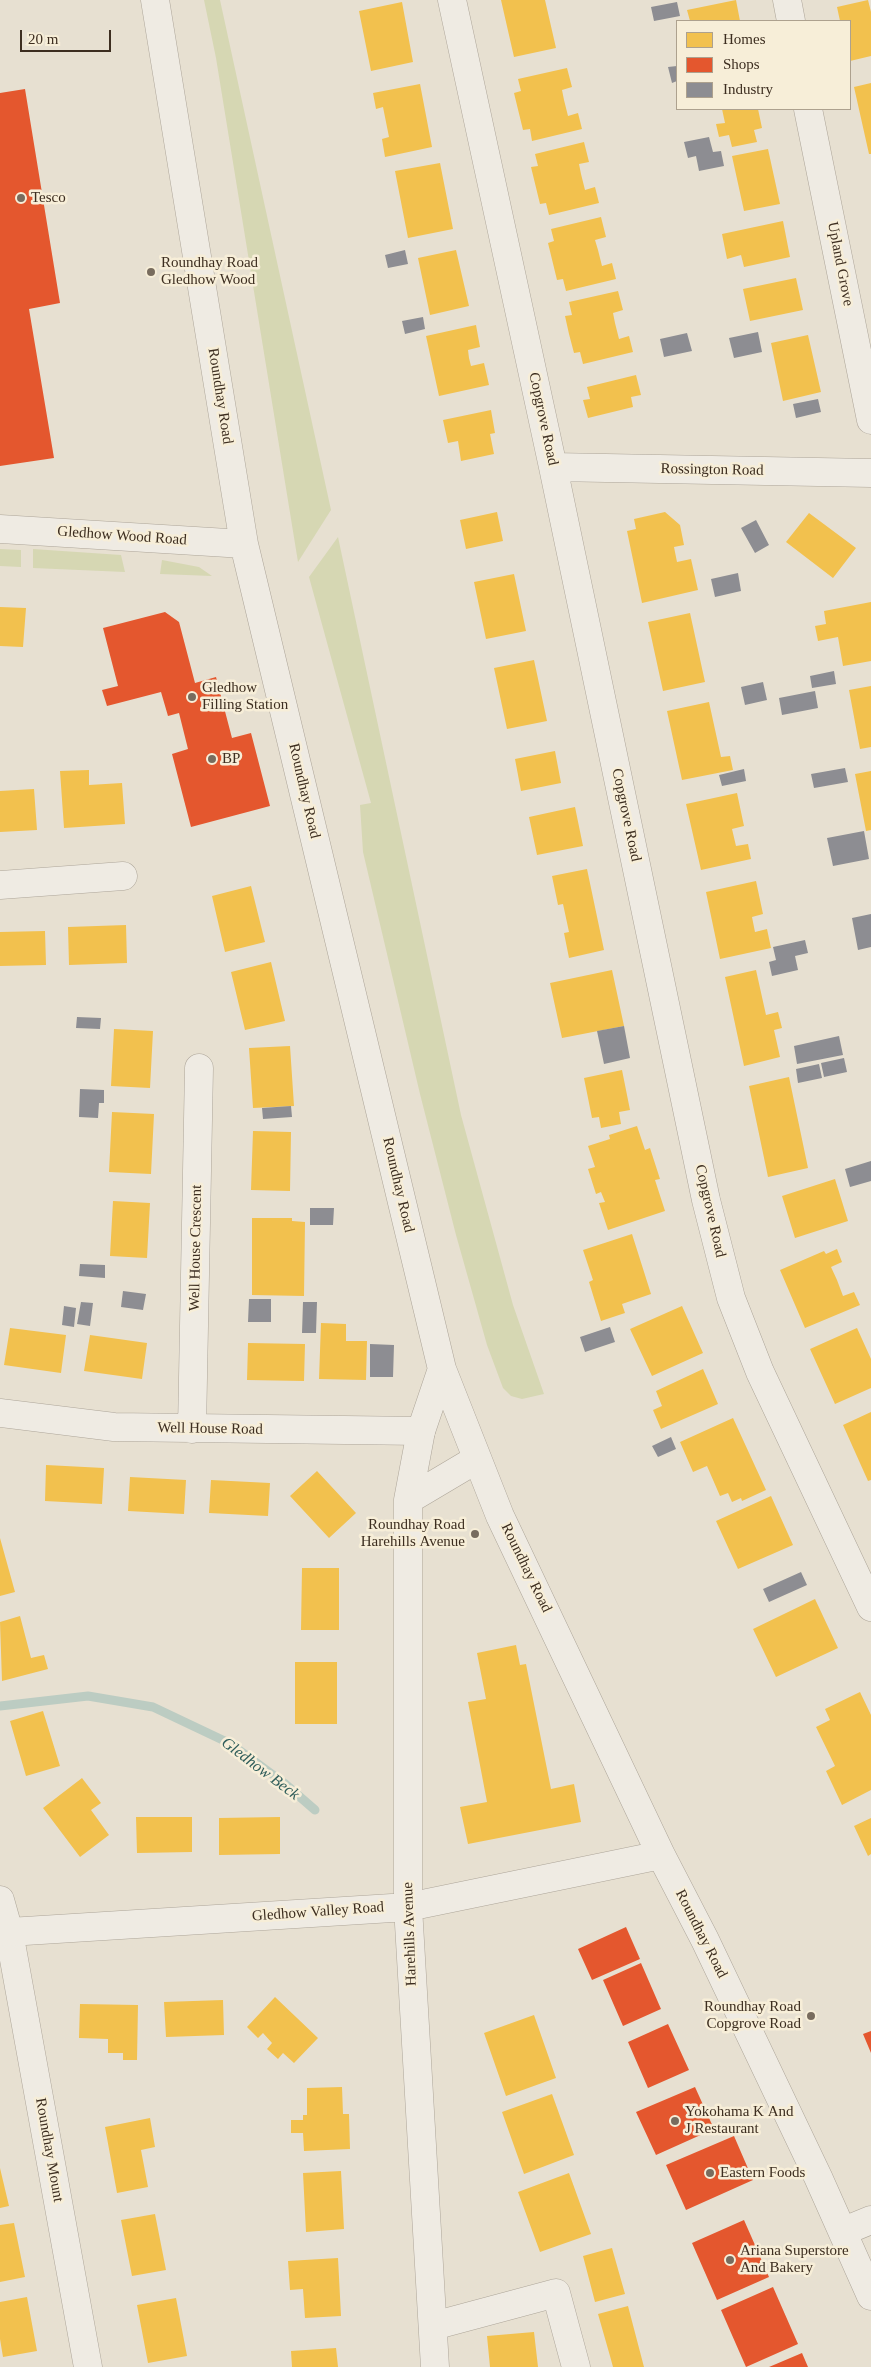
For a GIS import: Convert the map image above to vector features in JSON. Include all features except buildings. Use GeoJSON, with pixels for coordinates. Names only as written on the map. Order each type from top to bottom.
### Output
{"type":"FeatureCollection","features":[{"type":"Feature","properties":{"kind":"street","name":"Roundhay Road"},"geometry":{"type":"LineString","coordinates":[[155,0],[244,544],[442,1369],[500,1516],[661,1855],[705,1940],[844,2231],[871,2296]]}},
{"type":"Feature","properties":{"kind":"street","name":"Copgrove Road"},"geometry":{"type":"LineString","coordinates":[[452,0],[553,467],[706,1200],[731,1298],[760,1372],[871,1607]]}},
{"type":"Feature","properties":{"kind":"street"},"geometry":{"type":"LineString","coordinates":[[787,0],[791,20]]}},
{"type":"Feature","properties":{"kind":"street","name":"Upland Grove"},"geometry":{"type":"LineString","coordinates":[[808,110],[871,420]]}},
{"type":"Feature","properties":{"kind":"street","name":"Rossington Road"},"geometry":{"type":"LineString","coordinates":[[553,467],[871,473]]}},
{"type":"Feature","properties":{"kind":"street","name":"Gledhow Wood Road"},"geometry":{"type":"LineString","coordinates":[[0,529],[244,544]]}},
{"type":"Feature","properties":{"kind":"street"},"geometry":{"type":"LineString","coordinates":[[0,884],[123,876]]}},
{"type":"Feature","properties":{"kind":"street","name":"Well House Crescent"},"geometry":{"type":"LineString","coordinates":[[192,1429],[199,1068]]}},
{"type":"Feature","properties":{"kind":"street","name":"Harehills Avenue"},"geometry":{"type":"LineString","coordinates":[[435,2367],[408,1906],[408,1500],[421,1431],[442,1369]]}},
{"type":"Feature","properties":{"kind":"street","name":"Well House Road"},"geometry":{"type":"LineString","coordinates":[[0,1413],[114,1427],[421,1431]]}},
{"type":"Feature","properties":{"kind":"street"},"geometry":{"type":"LineString","coordinates":[[408,1500],[477,1459]]}},
{"type":"Feature","properties":{"kind":"street","name":"Gledhow Valley Road"},"geometry":{"type":"LineString","coordinates":[[5,1932],[408,1906],[661,1855]]}},
{"type":"Feature","properties":{"kind":"street","name":"Roundhay Mount"},"geometry":{"type":"LineString","coordinates":[[0,1900],[88,2367]]}},
{"type":"Feature","properties":{"kind":"street"},"geometry":{"type":"LineString","coordinates":[[844,2231],[871,2220]]}},
{"type":"Feature","properties":{"kind":"street"},"geometry":{"type":"LineString","coordinates":[[433,2326],[556,2293],[576,2367]]}},
{"type":"Feature","properties":{"kind":"green space"},"geometry":{"type":"Polygon","coordinates":[[[204,0],[220,0],[331,510],[298,562],[216,58],[204,0]]]}},
{"type":"Feature","properties":{"kind":"green space"},"geometry":{"type":"Polygon","coordinates":[[[338,537],[461,1115],[513,1305],[544,1394],[522,1399],[511,1396],[503,1388],[487,1345],[456,1235],[420,1094],[363,852],[360,805],[371,803],[309,577],[338,537]]]}},
{"type":"Feature","properties":{"kind":"green space"},"geometry":{"type":"Polygon","coordinates":[[[0,549],[21,550],[21,567],[0,566],[0,549]]]}},
{"type":"Feature","properties":{"kind":"green space"},"geometry":{"type":"Polygon","coordinates":[[[33,549],[121,555],[125,572],[33,568],[33,549]]]}},
{"type":"Feature","properties":{"kind":"green space"},"geometry":{"type":"Polygon","coordinates":[[[162,560],[199,567],[212,576],[160,574],[162,560]]]}},
{"type":"Feature","properties":{"kind":"waterway","name":"Gledhow Beck"},"geometry":{"type":"LineString","coordinates":[[0,1706],[88,1696],[153,1707],[231,1744],[284,1783],[315,1810]]}},
{"type":"Feature","properties":{"kind":"place","name":"Tesco"},"geometry":{"type":"Point","coordinates":[21,198]}},
{"type":"Feature","properties":{"kind":"place","name":"Roundhay Road Gledhow Wood"},"geometry":{"type":"Point","coordinates":[151,272]}},
{"type":"Feature","properties":{"kind":"place","name":"Gledhow Filling Station"},"geometry":{"type":"Point","coordinates":[192,697]}},
{"type":"Feature","properties":{"kind":"place","name":"BP"},"geometry":{"type":"Point","coordinates":[212,759]}},
{"type":"Feature","properties":{"kind":"place","name":"Roundhay Road Harehills Avenue"},"geometry":{"type":"Point","coordinates":[475,1534]}},
{"type":"Feature","properties":{"kind":"place","name":"Roundhay Road Copgrove Road"},"geometry":{"type":"Point","coordinates":[811,2016]}},
{"type":"Feature","properties":{"kind":"place","name":"Yokohama K And J Restaurant"},"geometry":{"type":"Point","coordinates":[675,2121]}},
{"type":"Feature","properties":{"kind":"place","name":"Eastern Foods"},"geometry":{"type":"Point","coordinates":[710,2173]}},
{"type":"Feature","properties":{"kind":"place","name":"Ariana Superstore And Bakery"},"geometry":{"type":"Point","coordinates":[730,2260]}}]}
